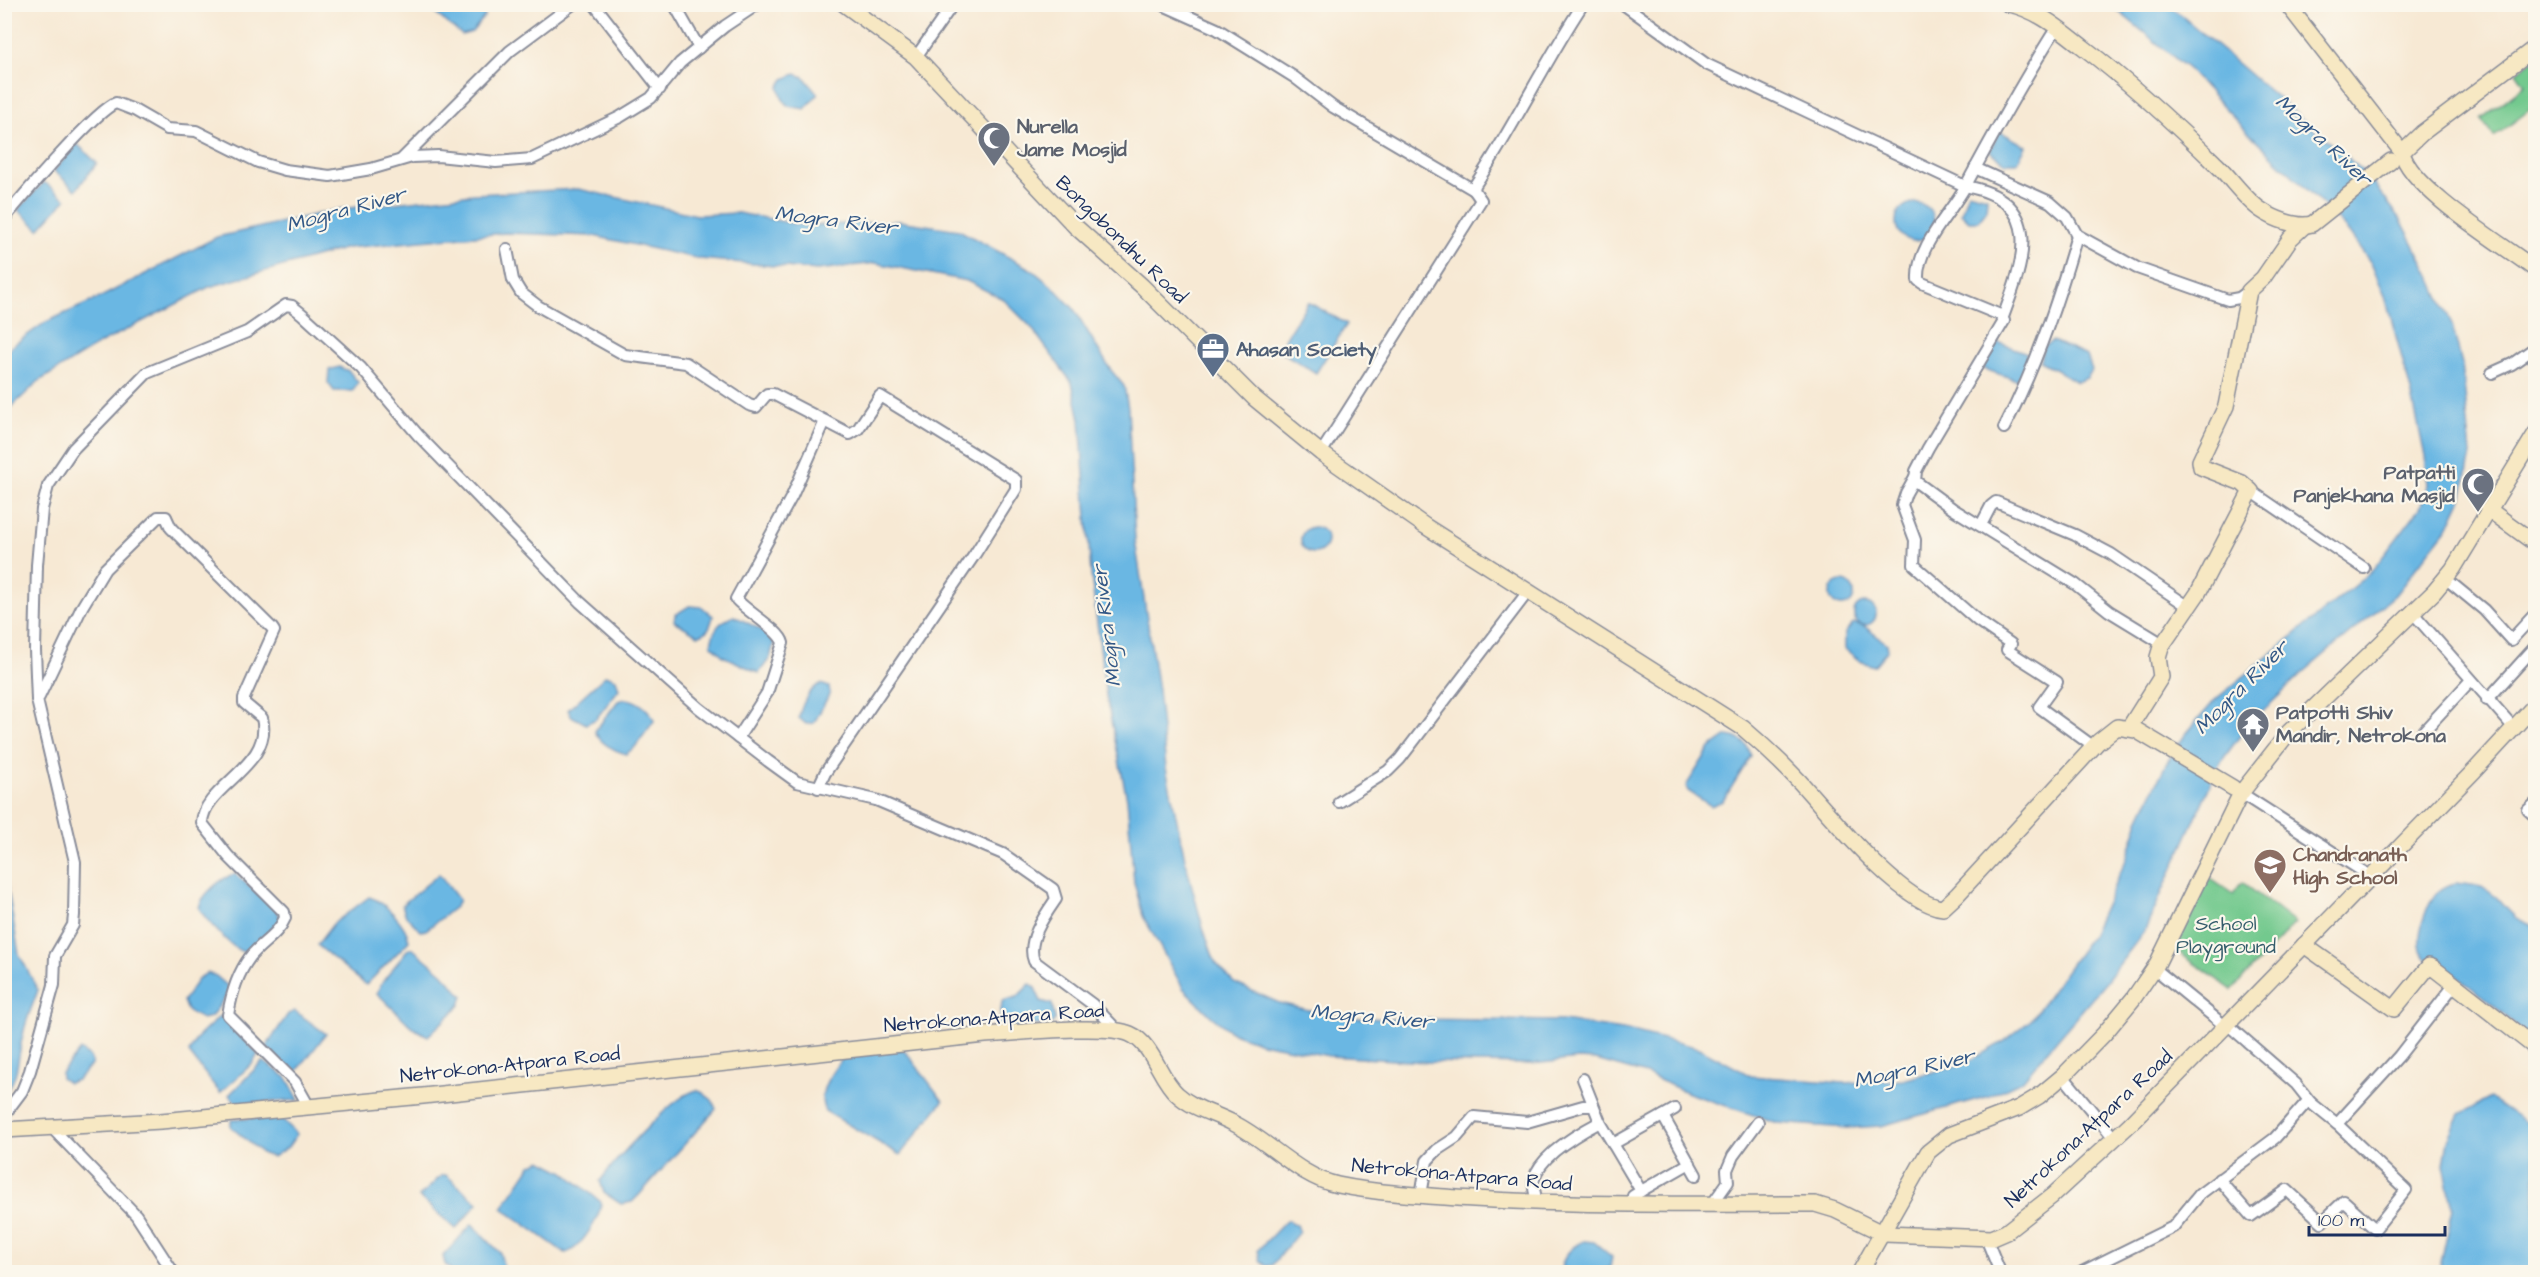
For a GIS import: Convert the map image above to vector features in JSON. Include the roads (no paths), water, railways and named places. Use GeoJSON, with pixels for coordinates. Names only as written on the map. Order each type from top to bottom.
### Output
{"type":"FeatureCollection","features":[{"type":"Feature","properties":{"kind":"street"},"geometry":{"type":"LineString","coordinates":[[402,159],[510,51],[573,4]]}},
{"type":"Feature","properties":{"kind":"street"},"geometry":{"type":"LineString","coordinates":[[594,4],[660,89]]}},
{"type":"Feature","properties":{"kind":"street"},"geometry":{"type":"LineString","coordinates":[[674,4],[699,48]]}},
{"type":"Feature","properties":{"kind":"street"},"geometry":{"type":"LineString","coordinates":[[4,219],[63,152],[101,113],[116,103],[134,110],[167,129],[196,131],[258,162],[285,170],[330,176],[371,169],[402,159],[438,156],[496,162],[532,159],[620,117],[651,98],[680,63],[725,26],[758,4]]}},
{"type":"Feature","properties":{"kind":"street","name":"Bongobondhu Road"},"geometry":{"type":"LineString","coordinates":[[844,4],[916,57],[1076,226],[1142,286],[1254,398],[1321,453],[1425,526],[1527,593],[1630,655],[1743,728],[1799,781],[1838,825],[1876,862],[1906,889],[1932,907],[1943,908],[1958,895],[2094,747],[2116,727],[2128,728]]}},
{"type":"Feature","properties":{"kind":"street"},"geometry":{"type":"LineString","coordinates":[[916,57],[953,4]]}},
{"type":"Feature","properties":{"kind":"street"},"geometry":{"type":"LineString","coordinates":[[1161,4],[1217,29],[1294,78],[1333,107],[1474,190],[1481,200],[1321,453]]}},
{"type":"Feature","properties":{"kind":"street"},"geometry":{"type":"LineString","coordinates":[[1474,190],[1551,53],[1583,4]]}},
{"type":"Feature","properties":{"kind":"street"},"geometry":{"type":"LineString","coordinates":[[1623,4],[1706,64],[1965,186],[1993,193],[2007,204],[2022,225],[2025,244],[2003,317],[2004,324],[1964,386],[1906,493],[1902,505],[1915,540],[1914,565],[1978,621],[2011,644],[2007,650],[2056,682],[2039,707],[2094,747]]}},
{"type":"Feature","properties":{"kind":"street"},"geometry":{"type":"LineString","coordinates":[[2008,4],[2030,12],[2057,27],[2129,82],[2260,210],[2288,222],[2311,223]]}},
{"type":"Feature","properties":{"kind":"street"},"geometry":{"type":"LineString","coordinates":[[2286,4],[2397,156],[2407,162],[2442,201],[2533,263]]}},
{"type":"Feature","properties":{"kind":"street"},"geometry":{"type":"LineString","coordinates":[[2003,317],[1928,286],[1918,279],[1928,245],[2057,27]]}},
{"type":"Feature","properties":{"kind":"street"},"geometry":{"type":"LineString","coordinates":[[1975,168],[2050,202],[2067,217],[2077,235],[2137,268],[2215,296],[2234,300],[2249,291],[2263,278],[2290,239],[2397,156],[2422,132],[2535,47]]}},
{"type":"Feature","properties":{"kind":"street"},"geometry":{"type":"LineString","coordinates":[[2004,428],[2026,386],[2048,331],[2077,235]]}},
{"type":"Feature","properties":{"kind":"street"},"geometry":{"type":"LineString","coordinates":[[507,249],[509,271],[521,293],[576,329],[630,357],[686,363],[754,407],[759,405],[767,394],[773,394],[850,434],[856,431],[880,396],[1016,480],[1016,489],[975,554],[832,763],[818,788]]}},
{"type":"Feature","properties":{"kind":"street"},"geometry":{"type":"LineString","coordinates":[[2249,291],[2226,406],[2200,461],[2201,467],[2242,483],[2364,568]]}},
{"type":"Feature","properties":{"kind":"street"},"geometry":{"type":"LineString","coordinates":[[4,1115],[22,1091],[30,1071],[54,985],[55,956],[67,936],[74,915],[75,862],[37,700],[35,650],[37,565],[42,509],[48,486],[73,449],[147,373],[248,332],[281,307],[292,306],[361,368],[418,435],[580,602],[699,708],[738,738],[797,782],[876,800],[1003,854],[1053,889],[1056,899],[1035,936],[1031,951],[1034,961],[1092,1004],[1118,1030]]}},
{"type":"Feature","properties":{"kind":"street"},"geometry":{"type":"LineString","coordinates":[[2492,373],[2512,364],[2535,346]]}},
{"type":"Feature","properties":{"kind":"street"},"geometry":{"type":"LineString","coordinates":[[738,738],[766,693],[783,644],[779,634],[744,609],[736,599],[792,496],[825,421]]}},
{"type":"Feature","properties":{"kind":"street"},"geometry":{"type":"LineString","coordinates":[[1860,1272],[1884,1234],[1928,1152],[1949,1135],[2019,1108],[2040,1096],[2104,1034],[2154,968],[2237,791],[2289,732],[2414,613],[2445,578],[2535,432]]}},
{"type":"Feature","properties":{"kind":"street"},"geometry":{"type":"LineString","coordinates":[[1915,477],[1916,484],[2075,584],[2109,611],[2163,644]]}},
{"type":"Feature","properties":{"kind":"street"},"geometry":{"type":"LineString","coordinates":[[2251,491],[2189,607],[2163,644],[2158,657],[2161,677],[2128,728],[2237,791],[2370,876]]}},
{"type":"Feature","properties":{"kind":"street"},"geometry":{"type":"LineString","coordinates":[[1981,525],[1990,506],[1996,502],[2075,535],[2111,554],[2189,607]]}},
{"type":"Feature","properties":{"kind":"street"},"geometry":{"type":"LineString","coordinates":[[2488,509],[2535,544]]}},
{"type":"Feature","properties":{"kind":"street"},"geometry":{"type":"LineString","coordinates":[[37,700],[82,607],[105,569],[159,517],[166,517],[171,528],[272,628],[274,631],[244,698],[244,703],[262,718],[264,733],[251,760],[221,790],[204,813],[202,823],[228,856],[284,912],[285,918],[280,928],[250,956],[238,979],[228,1016],[295,1082],[308,1105]]}},
{"type":"Feature","properties":{"kind":"street"},"geometry":{"type":"LineString","coordinates":[[2445,578],[2484,610],[2511,640],[2535,613]]}},
{"type":"Feature","properties":{"kind":"street"},"geometry":{"type":"LineString","coordinates":[[1339,802],[1388,771],[1400,759],[1527,593]]}},
{"type":"Feature","properties":{"kind":"street"},"geometry":{"type":"LineString","coordinates":[[2414,613],[2487,700],[2514,728]]}},
{"type":"Feature","properties":{"kind":"street"},"geometry":{"type":"LineString","coordinates":[[2487,700],[2535,646]]}},
{"type":"Feature","properties":{"kind":"street"},"geometry":{"type":"LineString","coordinates":[[2422,733],[2471,680]]}},
{"type":"Feature","properties":{"kind":"street","name":"Netrokona-Atpara Road"},"geometry":{"type":"LineString","coordinates":[[4,1130],[161,1121],[308,1105],[516,1087],[986,1035],[1068,1030],[1118,1030],[1129,1033],[1143,1044],[1166,1083],[1178,1095],[1197,1108],[1234,1123],[1320,1179],[1338,1185],[1538,1203],[1639,1198],[1713,1203],[1822,1205],[1884,1234],[1986,1238],[2006,1232],[2043,1203],[2114,1138],[2304,945],[2535,704]]}},
{"type":"Feature","properties":{"kind":"street"},"geometry":{"type":"LineString","coordinates":[[2535,803],[2528,810],[2535,817]]}},
{"type":"Feature","properties":{"kind":"street"},"geometry":{"type":"LineString","coordinates":[[2304,945],[2394,1009],[2430,966],[2535,1048]]}},
{"type":"Feature","properties":{"kind":"street"},"geometry":{"type":"LineString","coordinates":[[2154,968],[2296,1084],[2311,1103],[2337,1124],[2406,1190],[2375,1229],[2344,1201],[2322,1222],[2287,1190],[2251,1216],[2219,1179]]}},
{"type":"Feature","properties":{"kind":"street"},"geometry":{"type":"LineString","coordinates":[[2337,1124],[2399,1056],[2455,984]]}},
{"type":"Feature","properties":{"kind":"street"},"geometry":{"type":"LineString","coordinates":[[2063,1076],[2114,1138]]}},
{"type":"Feature","properties":{"kind":"street"},"geometry":{"type":"LineString","coordinates":[[1582,1078],[1600,1122],[1639,1198],[1690,1163]]}},
{"type":"Feature","properties":{"kind":"street"},"geometry":{"type":"LineString","coordinates":[[2082,1272],[2173,1227],[2189,1206],[2219,1179],[2274,1138],[2306,1103],[2311,1103]]}},
{"type":"Feature","properties":{"kind":"street"},"geometry":{"type":"LineString","coordinates":[[1421,1194],[1427,1161],[1437,1150],[1457,1137],[1474,1117],[1527,1122],[1583,1106],[1593,1106]]}},
{"type":"Feature","properties":{"kind":"street"},"geometry":{"type":"LineString","coordinates":[[1613,1144],[1675,1109]]}},
{"type":"Feature","properties":{"kind":"street"},"geometry":{"type":"LineString","coordinates":[[1663,1116],[1696,1175]]}},
{"type":"Feature","properties":{"kind":"street"},"geometry":{"type":"LineString","coordinates":[[1538,1203],[1534,1181],[1543,1163],[1565,1143],[1600,1122]]}},
{"type":"Feature","properties":{"kind":"street"},"geometry":{"type":"LineString","coordinates":[[1713,1203],[1728,1182],[1727,1170],[1733,1156],[1758,1122]]}},
{"type":"Feature","properties":{"kind":"street"},"geometry":{"type":"LineString","coordinates":[[51,1127],[136,1215],[173,1272]]}},
{"type":"Feature","properties":{"kind":"street"},"geometry":{"type":"LineString","coordinates":[[1986,1238],[2000,1272]]}},
{"type":"Feature","properties":{"kind":"water"},"geometry":{"type":"Polygon","coordinates":[[[429,5],[477,5],[484,11],[485,16],[472,32],[462,35],[431,10],[429,5]]]}},
{"type":"Feature","properties":{"kind":"water","name":"Mogra River"},"geometry":{"type":"Polygon","coordinates":[[[2111,5],[2169,5],[2363,171],[2400,218],[2431,277],[2452,325],[2462,364],[2471,454],[2462,498],[2449,526],[2395,595],[2305,671],[2248,725],[2220,763],[2145,930],[2106,982],[2022,1081],[1989,1096],[1881,1126],[1847,1128],[1777,1123],[1688,1093],[1646,1074],[1596,1060],[1579,1059],[1531,1064],[1427,1062],[1329,1056],[1261,1043],[1233,1033],[1212,1017],[1183,988],[1143,916],[1134,882],[1127,799],[1106,696],[1091,574],[1080,419],[1072,383],[1031,327],[1003,299],[967,281],[876,263],[817,270],[700,259],[594,236],[505,233],[347,248],[209,287],[99,344],[39,381],[5,413],[5,355],[12,346],[46,322],[97,299],[217,237],[340,209],[474,194],[578,189],[697,215],[738,213],[806,226],[899,221],[959,230],[1032,270],[1053,287],[1074,309],[1110,369],[1124,386],[1128,408],[1135,540],[1158,690],[1166,768],[1186,864],[1203,928],[1215,962],[1234,983],[1279,1003],[1343,1018],[1563,1021],[1636,1032],[1699,1048],[1751,1076],[1844,1083],[1903,1080],[1966,1063],[2003,1042],[2031,1020],[2091,936],[2127,858],[2139,820],[2166,764],[2185,735],[2216,699],[2371,572],[2420,508],[2428,485],[2425,456],[2411,391],[2385,296],[2371,263],[2344,226],[2246,130],[2188,69],[2111,5]]]}},
{"type":"Feature","properties":{"kind":"water"},"geometry":{"type":"Polygon","coordinates":[[[795,74],[804,77],[818,94],[805,109],[788,106],[782,98],[779,87],[784,79],[795,74]]]}},
{"type":"Feature","properties":{"kind":"water"},"geometry":{"type":"Polygon","coordinates":[[[1999,131],[2026,146],[2017,163],[2006,163],[1990,151],[1999,131]]]}},
{"type":"Feature","properties":{"kind":"water"},"geometry":{"type":"Polygon","coordinates":[[[77,144],[97,163],[76,190],[54,171],[77,144]]]}},
{"type":"Feature","properties":{"kind":"water"},"geometry":{"type":"Polygon","coordinates":[[[44,182],[66,199],[39,229],[18,210],[44,182]]]}},
{"type":"Feature","properties":{"kind":"water"},"geometry":{"type":"Polygon","coordinates":[[[1968,192],[1987,197],[1986,211],[1978,221],[1969,221],[1961,213],[1968,192]]]}},
{"type":"Feature","properties":{"kind":"water"},"geometry":{"type":"Polygon","coordinates":[[[1915,203],[1929,208],[1934,222],[1929,236],[1915,241],[1901,236],[1896,222],[1901,208],[1915,203]]]}},
{"type":"Feature","properties":{"kind":"water"},"geometry":{"type":"Polygon","coordinates":[[[1308,302],[1347,324],[1316,373],[1278,350],[1308,302]]]}},
{"type":"Feature","properties":{"kind":"water"},"geometry":{"type":"Polygon","coordinates":[[[2053,341],[2087,356],[2092,370],[2087,378],[2077,382],[2040,361],[2043,346],[2053,341]]]}},
{"type":"Feature","properties":{"kind":"water"},"geometry":{"type":"Polygon","coordinates":[[[1997,342],[2027,353],[2027,367],[2017,380],[1984,369],[1983,366],[1997,342]]]}},
{"type":"Feature","properties":{"kind":"water"},"geometry":{"type":"Polygon","coordinates":[[[339,367],[349,371],[358,382],[353,391],[334,391],[328,383],[329,370],[339,367]]]}},
{"type":"Feature","properties":{"kind":"water"},"geometry":{"type":"Polygon","coordinates":[[[1314,527],[1323,531],[1327,540],[1323,549],[1314,553],[1305,549],[1301,540],[1305,531],[1314,527]]]}},
{"type":"Feature","properties":{"kind":"water"},"geometry":{"type":"Polygon","coordinates":[[[1842,582],[1847,583],[1853,589],[1853,599],[1847,605],[1842,606],[1837,605],[1831,599],[1830,594],[1831,589],[1837,583],[1842,582]]]}},
{"type":"Feature","properties":{"kind":"water"},"geometry":{"type":"Polygon","coordinates":[[[1865,603],[1873,606],[1876,614],[1873,622],[1865,625],[1857,622],[1854,614],[1857,606],[1865,603]]]}},
{"type":"Feature","properties":{"kind":"water"},"geometry":{"type":"Polygon","coordinates":[[[689,606],[702,607],[713,616],[710,626],[704,633],[698,635],[674,621],[675,615],[689,606]]]}},
{"type":"Feature","properties":{"kind":"water"},"geometry":{"type":"Polygon","coordinates":[[[734,616],[764,631],[774,642],[770,658],[759,673],[723,656],[711,644],[718,626],[734,616]]]}},
{"type":"Feature","properties":{"kind":"water"},"geometry":{"type":"Polygon","coordinates":[[[1854,623],[1864,626],[1887,644],[1888,650],[1874,666],[1860,661],[1845,649],[1845,633],[1854,623]]]}},
{"type":"Feature","properties":{"kind":"water"},"geometry":{"type":"Polygon","coordinates":[[[606,675],[616,679],[619,689],[596,719],[586,724],[571,716],[568,710],[606,675]]]}},
{"type":"Feature","properties":{"kind":"water"},"geometry":{"type":"Polygon","coordinates":[[[821,684],[829,687],[830,693],[814,723],[806,724],[799,718],[802,708],[809,693],[821,684]]]}},
{"type":"Feature","properties":{"kind":"water"},"geometry":{"type":"Polygon","coordinates":[[[625,699],[642,706],[650,713],[654,721],[635,747],[626,754],[612,749],[595,731],[618,701],[625,699]]]}},
{"type":"Feature","properties":{"kind":"water"},"geometry":{"type":"Polygon","coordinates":[[[1727,736],[1743,742],[1751,756],[1723,801],[1711,806],[1688,791],[1686,786],[1710,748],[1727,736]]]}},
{"type":"Feature","properties":{"kind":"water"},"geometry":{"type":"Polygon","coordinates":[[[4,868],[19,954],[38,990],[24,1029],[16,1073],[10,1087],[5,1092],[4,868]]]}},
{"type":"Feature","properties":{"kind":"water"},"geometry":{"type":"Polygon","coordinates":[[[235,874],[275,908],[282,920],[251,951],[242,952],[231,944],[199,908],[213,887],[235,874]]]}},
{"type":"Feature","properties":{"kind":"water"},"geometry":{"type":"Polygon","coordinates":[[[439,874],[459,900],[455,907],[426,930],[421,931],[406,916],[402,905],[439,874]]]}},
{"type":"Feature","properties":{"kind":"water"},"geometry":{"type":"Polygon","coordinates":[[[2456,883],[2486,889],[2515,917],[2535,928],[2535,1043],[2473,988],[2431,962],[2423,954],[2420,932],[2429,904],[2442,889],[2456,883]]]}},
{"type":"Feature","properties":{"kind":"water"},"geometry":{"type":"Polygon","coordinates":[[[369,897],[394,914],[404,928],[409,941],[366,985],[317,945],[333,924],[369,897]]]}},
{"type":"Feature","properties":{"kind":"water"},"geometry":{"type":"Polygon","coordinates":[[[412,948],[442,973],[463,996],[460,1005],[428,1036],[413,1028],[377,993],[381,984],[407,950],[412,948]]]}},
{"type":"Feature","properties":{"kind":"water"},"geometry":{"type":"Polygon","coordinates":[[[207,973],[216,976],[231,989],[211,1017],[202,1019],[187,1011],[183,1001],[199,978],[207,973]]]}},
{"type":"Feature","properties":{"kind":"water"},"geometry":{"type":"Polygon","coordinates":[[[1030,984],[1034,986],[1041,1001],[1052,1004],[1055,1019],[1052,1024],[992,1028],[1000,1021],[1002,1001],[1017,997],[1030,984]]]}},
{"type":"Feature","properties":{"kind":"water"},"geometry":{"type":"Polygon","coordinates":[[[295,1011],[326,1034],[294,1075],[266,1047],[288,1014],[295,1011]]]}},
{"type":"Feature","properties":{"kind":"water"},"geometry":{"type":"Polygon","coordinates":[[[220,1016],[224,1017],[258,1054],[253,1063],[220,1093],[189,1053],[196,1039],[220,1016]]]}},
{"type":"Feature","properties":{"kind":"water"},"geometry":{"type":"Polygon","coordinates":[[[899,1048],[906,1052],[943,1101],[900,1155],[825,1111],[822,1096],[827,1081],[846,1054],[899,1048]]]}},
{"type":"Feature","properties":{"kind":"water"},"geometry":{"type":"Polygon","coordinates":[[[80,1050],[90,1057],[92,1064],[77,1080],[68,1083],[61,1078],[61,1073],[80,1050]]]}},
{"type":"Feature","properties":{"kind":"water"},"geometry":{"type":"Polygon","coordinates":[[[263,1061],[287,1078],[299,1100],[237,1104],[229,1095],[263,1061]]]}},
{"type":"Feature","properties":{"kind":"water"},"geometry":{"type":"Polygon","coordinates":[[[699,1090],[712,1100],[716,1109],[640,1194],[632,1202],[621,1204],[604,1193],[600,1181],[618,1159],[676,1102],[689,1093],[699,1090]]]}},
{"type":"Feature","properties":{"kind":"water"},"geometry":{"type":"Polygon","coordinates":[[[2490,1098],[2535,1129],[2535,1272],[2439,1272],[2453,1208],[2444,1165],[2448,1140],[2460,1114],[2490,1098]]]}},
{"type":"Feature","properties":{"kind":"water"},"geometry":{"type":"Polygon","coordinates":[[[279,1116],[297,1134],[288,1147],[273,1157],[263,1154],[231,1127],[231,1120],[279,1116]]]}},
{"type":"Feature","properties":{"kind":"water"},"geometry":{"type":"Polygon","coordinates":[[[541,1160],[564,1172],[601,1202],[597,1216],[583,1240],[571,1251],[565,1253],[502,1208],[531,1165],[541,1160]]]}},
{"type":"Feature","properties":{"kind":"water"},"geometry":{"type":"Polygon","coordinates":[[[446,1175],[478,1203],[456,1229],[419,1197],[441,1176],[446,1175]]]}},
{"type":"Feature","properties":{"kind":"water"},"geometry":{"type":"Polygon","coordinates":[[[1287,1220],[1296,1225],[1299,1232],[1272,1265],[1266,1266],[1260,1260],[1258,1250],[1287,1220]]]}},
{"type":"Feature","properties":{"kind":"water"},"geometry":{"type":"Polygon","coordinates":[[[472,1224],[500,1253],[505,1272],[453,1272],[445,1264],[443,1256],[472,1224]]]}},
{"type":"Feature","properties":{"kind":"water"},"geometry":{"type":"Polygon","coordinates":[[[1584,1241],[1594,1242],[1612,1257],[1610,1267],[1602,1272],[1561,1272],[1568,1253],[1584,1241]]]}},
{"type":"Feature","properties":{"kind":"place","name":"Nurella Jame Mosjid"},"geometry":{"type":"Point","coordinates":[994,167]}},
{"type":"Feature","properties":{"kind":"place","name":"Ahasan Society"},"geometry":{"type":"Point","coordinates":[1213,378]}},
{"type":"Feature","properties":{"kind":"place","name":"Patpatti Panjekhana Masjid"},"geometry":{"type":"Point","coordinates":[2478,513]}},
{"type":"Feature","properties":{"kind":"place","name":"Patpotti Shiv Mandir, Netrokona"},"geometry":{"type":"Point","coordinates":[2253,753]}},
{"type":"Feature","properties":{"kind":"place","name":"Chandranath High School"},"geometry":{"type":"Point","coordinates":[2270,894]}},
{"type":"Feature","properties":{"kind":"park label","name":"School Playground"},"geometry":{"type":"Point","coordinates":[2226,934]}}]}
